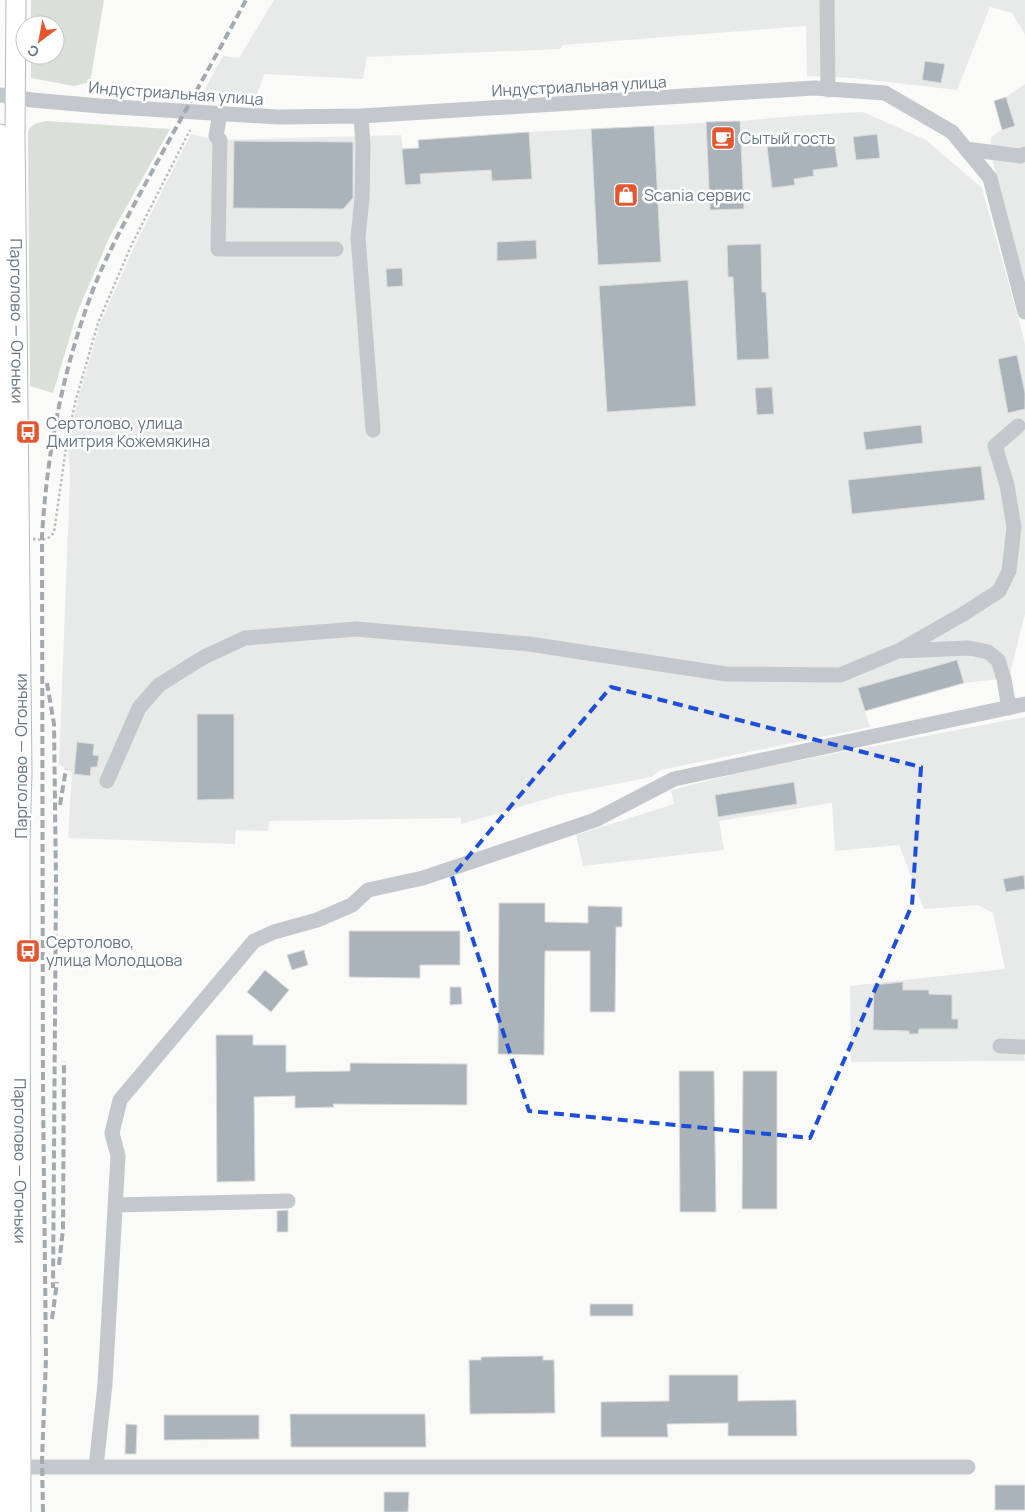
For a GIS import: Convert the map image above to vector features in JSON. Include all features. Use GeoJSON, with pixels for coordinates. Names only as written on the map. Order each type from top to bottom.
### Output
{"type":"FeatureCollection","features":[{"type":"Feature","properties":{"kind":"main road","name":"Парголово — Огоньки"},"geometry":{"type":"LineString","coordinates":[[16,0],[8,97],[8,501],[3,960],[9,1223],[21,1467],[21,1512]]}},
{"type":"Feature","properties":{"kind":"main road","name":"Парголово — Огоньки"},"geometry":{"type":"LineString","coordinates":[[0,134],[8,501],[22,763],[3,1446],[7,1512]]}},
{"type":"Feature","properties":{"kind":"street"},"geometry":{"type":"LineString","coordinates":[[827,0],[828,90]]}},
{"type":"Feature","properties":{"kind":"street","name":"Индустриальная улица"},"geometry":{"type":"LineString","coordinates":[[8,97],[278,117],[360,116],[814,88],[885,94],[952,132],[990,178],[1025,312]]}},
{"type":"Feature","properties":{"kind":"street"},"geometry":{"type":"LineString","coordinates":[[220,114],[216,136],[220,140],[218,249],[336,249]]}},
{"type":"Feature","properties":{"kind":"street"},"geometry":{"type":"LineString","coordinates":[[360,116],[362,198],[358,237],[373,430]]}},
{"type":"Feature","properties":{"kind":"street"},"geometry":{"type":"LineString","coordinates":[[966,149],[1020,156],[1025,154]]}},
{"type":"Feature","properties":{"kind":"street"},"geometry":{"type":"LineString","coordinates":[[107,781],[139,708],[159,685],[204,657],[245,638],[356,630],[529,644],[726,674],[840,675],[898,651],[965,614],[999,591],[1009,571],[1014,527],[1007,485],[995,446],[1018,426]]}},
{"type":"Feature","properties":{"kind":"street"},"geometry":{"type":"LineString","coordinates":[[898,651],[969,648],[988,652],[998,660],[1004,679],[1009,708]]}},
{"type":"Feature","properties":{"kind":"street"},"geometry":{"type":"LineString","coordinates":[[96,1467],[105,1384],[118,1156],[112,1133],[120,1100],[254,941],[274,932],[317,920],[352,905],[368,890],[423,878],[595,820],[674,779],[1025,704]]}},
{"type":"Feature","properties":{"kind":"street"},"geometry":{"type":"LineString","coordinates":[[1000,1046],[1025,1047]]}},
{"type":"Feature","properties":{"kind":"street"},"geometry":{"type":"LineString","coordinates":[[115,1205],[288,1202]]}},
{"type":"Feature","properties":{"kind":"street"},"geometry":{"type":"LineString","coordinates":[[21,1467],[968,1467]]}},
{"type":"Feature","properties":{"kind":"path"},"geometry":{"type":"LineString","coordinates":[[29,538],[46,540],[54,532],[66,448],[75,402],[98,323],[131,246],[190,130]]}},
{"type":"Feature","properties":{"kind":"highlighted area"},"geometry":{"type":"Polygon","coordinates":[[[611,687],[921,767],[912,905],[810,1138],[529,1111],[452,876],[611,687]]]}},
{"type":"Feature","properties":{"kind":"shaded area"},"geometry":{"type":"Polygon","coordinates":[[[31,0],[104,0],[90,82],[74,86],[31,78],[31,65],[65,65],[65,15],[31,15],[31,0]]]}},
{"type":"Feature","properties":{"kind":"shaded area"},"geometry":{"type":"Polygon","coordinates":[[[274,0],[1025,0],[1025,35],[1012,13],[990,7],[957,90],[852,78],[807,76],[806,26],[563,45],[560,49],[367,57],[363,79],[264,74],[254,103],[199,100],[223,56],[239,58],[274,0]]]}},
{"type":"Feature","properties":{"kind":"shaded area"},"geometry":{"type":"Polygon","coordinates":[[[1025,84],[1025,283],[992,158],[991,138],[1002,129],[994,101],[1006,97],[1025,84]]]}},
{"type":"Feature","properties":{"kind":"shaded area"},"geometry":{"type":"Polygon","coordinates":[[[863,112],[926,140],[982,188],[1023,335],[1025,345],[1025,614],[1009,678],[964,683],[865,711],[870,727],[661,770],[651,777],[560,795],[461,824],[461,818],[269,821],[268,831],[236,830],[235,844],[68,838],[72,772],[59,765],[70,477],[68,448],[77,403],[100,324],[134,247],[191,134],[215,140],[401,135],[403,149],[419,148],[418,140],[863,112]]]}},
{"type":"Feature","properties":{"kind":"shaded area"},"geometry":{"type":"Polygon","coordinates":[[[46,121],[170,129],[110,236],[77,313],[53,393],[30,386],[28,133],[32,126],[46,121]]]}},
{"type":"Feature","properties":{"kind":"shaded area"},"geometry":{"type":"Polygon","coordinates":[[[1025,717],[1025,1040],[1022,1041],[1025,1061],[851,1062],[850,986],[1005,969],[993,913],[978,905],[924,909],[899,845],[835,851],[832,803],[719,821],[724,850],[583,866],[576,835],[674,804],[671,790],[755,769],[1025,717]]]}},
{"type":"Feature","properties":{"kind":"building"},"geometry":{"type":"Polygon","coordinates":[[[925,61],[945,64],[941,83],[922,80],[925,61]]]}},
{"type":"Feature","properties":{"kind":"building"},"geometry":{"type":"Polygon","coordinates":[[[1006,97],[1015,126],[1002,130],[994,101],[1006,97]]]}},
{"type":"Feature","properties":{"kind":"building"},"geometry":{"type":"Polygon","coordinates":[[[740,121],[744,209],[710,210],[706,122],[740,121]]]}},
{"type":"Feature","properties":{"kind":"building","name":"Scania сервис"},"geometry":{"type":"Polygon","coordinates":[[[654,126],[661,262],[598,265],[591,129],[654,126]]]}},
{"type":"Feature","properties":{"kind":"building"},"geometry":{"type":"Polygon","coordinates":[[[529,132],[532,179],[492,181],[491,170],[420,174],[421,184],[405,185],[402,149],[419,148],[418,140],[529,132]]]}},
{"type":"Feature","properties":{"kind":"building"},"geometry":{"type":"Polygon","coordinates":[[[877,134],[880,158],[856,160],[853,137],[877,134]]]}},
{"type":"Feature","properties":{"kind":"building"},"geometry":{"type":"Polygon","coordinates":[[[834,139],[838,167],[813,170],[814,176],[794,179],[795,185],[772,188],[767,147],[834,139]]]}},
{"type":"Feature","properties":{"kind":"building"},"geometry":{"type":"Polygon","coordinates":[[[234,141],[353,142],[353,198],[343,209],[233,208],[234,141]]]}},
{"type":"Feature","properties":{"kind":"building"},"geometry":{"type":"Polygon","coordinates":[[[536,240],[537,259],[497,261],[497,242],[536,240]]]}},
{"type":"Feature","properties":{"kind":"building"},"geometry":{"type":"Polygon","coordinates":[[[761,244],[762,292],[766,292],[769,359],[737,360],[733,277],[728,277],[727,245],[761,244]]]}},
{"type":"Feature","properties":{"kind":"building"},"geometry":{"type":"Polygon","coordinates":[[[402,268],[403,286],[387,287],[386,269],[402,268]]]}},
{"type":"Feature","properties":{"kind":"building"},"geometry":{"type":"Polygon","coordinates":[[[688,280],[696,406],[607,412],[599,286],[688,280]]]}},
{"type":"Feature","properties":{"kind":"building"},"geometry":{"type":"Polygon","coordinates":[[[1017,355],[1025,393],[1025,409],[1008,413],[998,359],[1017,355]]]}},
{"type":"Feature","properties":{"kind":"building"},"geometry":{"type":"Polygon","coordinates":[[[772,387],[774,414],[757,415],[755,388],[772,387]]]}},
{"type":"Feature","properties":{"kind":"building"},"geometry":{"type":"Polygon","coordinates":[[[921,425],[923,443],[866,450],[863,432],[921,425]]]}},
{"type":"Feature","properties":{"kind":"building"},"geometry":{"type":"Polygon","coordinates":[[[981,466],[985,500],[852,514],[848,480],[981,466]]]}},
{"type":"Feature","properties":{"kind":"building"},"geometry":{"type":"Polygon","coordinates":[[[957,660],[964,683],[865,711],[858,688],[957,660]]]}},
{"type":"Feature","properties":{"kind":"building"},"geometry":{"type":"Polygon","coordinates":[[[197,714],[234,714],[234,799],[197,800],[197,714]]]}},
{"type":"Feature","properties":{"kind":"building"},"geometry":{"type":"Polygon","coordinates":[[[77,742],[94,744],[93,755],[99,756],[97,767],[91,767],[90,776],[74,774],[77,742]]]}},
{"type":"Feature","properties":{"kind":"building"},"geometry":{"type":"Polygon","coordinates":[[[794,782],[797,804],[718,817],[715,795],[794,782]]]}},
{"type":"Feature","properties":{"kind":"building"},"geometry":{"type":"Polygon","coordinates":[[[1024,875],[1025,889],[1006,892],[1003,879],[1024,875]]]}},
{"type":"Feature","properties":{"kind":"building"},"geometry":{"type":"Polygon","coordinates":[[[499,903],[545,903],[545,922],[588,923],[588,906],[622,907],[622,927],[616,927],[615,1012],[590,1012],[590,951],[545,951],[544,1055],[498,1054],[499,903]]]}},
{"type":"Feature","properties":{"kind":"building"},"geometry":{"type":"Polygon","coordinates":[[[349,931],[460,931],[460,965],[420,965],[420,978],[349,977],[349,931]]]}},
{"type":"Feature","properties":{"kind":"building"},"geometry":{"type":"Polygon","coordinates":[[[304,950],[308,965],[292,970],[287,955],[304,950]]]}},
{"type":"Feature","properties":{"kind":"building"},"geometry":{"type":"Polygon","coordinates":[[[265,970],[289,990],[271,1012],[247,992],[265,970]]]}},
{"type":"Feature","properties":{"kind":"building"},"geometry":{"type":"Polygon","coordinates":[[[903,982],[903,990],[929,990],[929,994],[952,995],[952,1019],[958,1019],[958,1029],[919,1029],[918,1034],[909,1034],[909,1031],[873,1030],[874,985],[903,982]]]}},
{"type":"Feature","properties":{"kind":"building"},"geometry":{"type":"Polygon","coordinates":[[[450,987],[461,987],[462,1004],[450,1005],[450,987]]]}},
{"type":"Feature","properties":{"kind":"building"},"geometry":{"type":"Polygon","coordinates":[[[216,1035],[253,1035],[253,1045],[286,1045],[286,1072],[350,1071],[350,1063],[467,1064],[467,1105],[333,1104],[334,1107],[295,1108],[295,1096],[254,1097],[255,1181],[217,1182],[216,1035]]]}},
{"type":"Feature","properties":{"kind":"building"},"geometry":{"type":"Polygon","coordinates":[[[679,1071],[714,1071],[716,1212],[680,1212],[679,1071]]]}},
{"type":"Feature","properties":{"kind":"building"},"geometry":{"type":"Polygon","coordinates":[[[743,1071],[777,1071],[777,1209],[742,1209],[743,1071]]]}},
{"type":"Feature","properties":{"kind":"building"},"geometry":{"type":"Polygon","coordinates":[[[288,1210],[288,1232],[277,1232],[277,1211],[288,1210]]]}},
{"type":"Feature","properties":{"kind":"building"},"geometry":{"type":"Polygon","coordinates":[[[590,1304],[633,1304],[633,1316],[590,1316],[590,1304]]]}},
{"type":"Feature","properties":{"kind":"building"},"geometry":{"type":"Polygon","coordinates":[[[543,1356],[543,1360],[554,1360],[555,1413],[470,1414],[469,1360],[481,1360],[481,1357],[543,1356]]]}},
{"type":"Feature","properties":{"kind":"building"},"geometry":{"type":"Polygon","coordinates":[[[669,1375],[738,1375],[738,1401],[796,1400],[797,1436],[728,1436],[728,1423],[667,1424],[668,1437],[601,1437],[601,1402],[669,1401],[669,1375]]]}},
{"type":"Feature","properties":{"kind":"building"},"geometry":{"type":"Polygon","coordinates":[[[290,1414],[425,1414],[426,1447],[291,1447],[290,1414]]]}},
{"type":"Feature","properties":{"kind":"building"},"geometry":{"type":"Polygon","coordinates":[[[164,1415],[259,1415],[259,1439],[164,1440],[164,1415]]]}},
{"type":"Feature","properties":{"kind":"building"},"geometry":{"type":"Polygon","coordinates":[[[126,1424],[137,1425],[136,1454],[125,1454],[126,1424]]]}},
{"type":"Feature","properties":{"kind":"building"},"geometry":{"type":"Polygon","coordinates":[[[995,1485],[1025,1485],[1025,1510],[995,1510],[995,1485]]]}},
{"type":"Feature","properties":{"kind":"building"},"geometry":{"type":"Polygon","coordinates":[[[384,1492],[409,1492],[408,1512],[384,1512],[384,1492]]]}},
{"type":"Feature","properties":{"kind":"railway"},"geometry":{"type":"LineString","coordinates":[[43,1512],[42,1460],[46,1359],[43,1093],[42,536],[52,444],[72,354],[98,278],[129,214],[246,0]]}},
{"type":"Feature","properties":{"kind":"railway"},"geometry":{"type":"LineString","coordinates":[[47,683],[54,724],[56,882],[53,1288]]}},
{"type":"Feature","properties":{"kind":"railway"},"geometry":{"type":"LineString","coordinates":[[60,805],[66,769]]}},
{"type":"Feature","properties":{"kind":"railway"},"geometry":{"type":"LineString","coordinates":[[59,1265],[63,1229],[64,1061]]}},
{"type":"Feature","properties":{"kind":"railway"},"geometry":{"type":"LineString","coordinates":[[52,1319],[57,1282]]}},
{"type":"Feature","properties":{"kind":"place","name":"Сытый гость"},"geometry":{"type":"Point","coordinates":[723,138]}},
{"type":"Feature","properties":{"kind":"place","name":"Scania сервис"},"geometry":{"type":"Point","coordinates":[626,195]}},
{"type":"Feature","properties":{"kind":"place","name":"Сертолово, улица Дмитрия Кожемякина"},"geometry":{"type":"Point","coordinates":[28,432]}},
{"type":"Feature","properties":{"kind":"place","name":"Сертолово, улица Молодцова"},"geometry":{"type":"Point","coordinates":[28,951]}}]}
